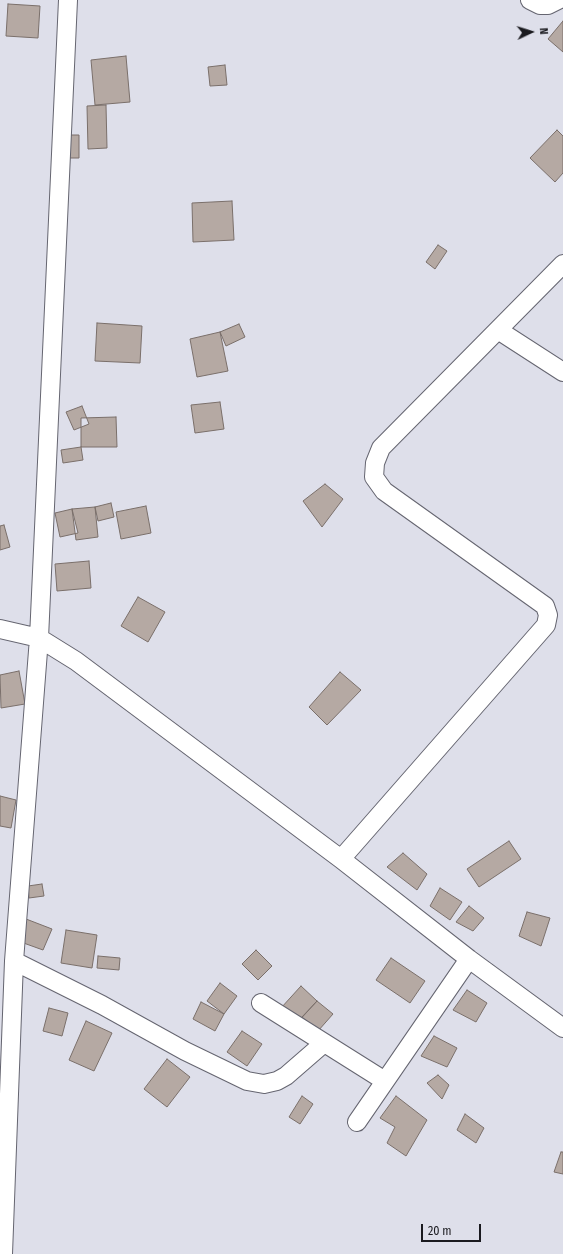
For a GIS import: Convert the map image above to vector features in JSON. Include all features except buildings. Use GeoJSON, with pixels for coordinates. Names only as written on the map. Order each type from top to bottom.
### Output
{"type":"FeatureCollection","features":[{"type":"Feature","properties":{"kind":"street"},"geometry":{"type":"LineString","coordinates":[[3,1254],[14,961],[39,638],[68,0]]}},
{"type":"Feature","properties":{"kind":"street"},"geometry":{"type":"LineString","coordinates":[[530,0],[540,5],[548,5],[558,0]]}},
{"type":"Feature","properties":{"kind":"street"},"geometry":{"type":"LineString","coordinates":[[341,859],[546,625],[548,615],[545,606],[384,491],[374,477],[375,463],[381,448],[563,264]]}},
{"type":"Feature","properties":{"kind":"street"},"geometry":{"type":"LineString","coordinates":[[498,330],[563,372]]}},
{"type":"Feature","properties":{"kind":"street"},"geometry":{"type":"LineString","coordinates":[[0,629],[39,638],[76,661],[341,859],[469,959],[563,1028]]}},
{"type":"Feature","properties":{"kind":"street"},"geometry":{"type":"LineString","coordinates":[[357,1122],[469,959]]}},
{"type":"Feature","properties":{"kind":"street"},"geometry":{"type":"LineString","coordinates":[[14,961],[247,1081],[264,1084],[282,1078],[324,1043]]}},
{"type":"Feature","properties":{"kind":"street"},"geometry":{"type":"LineString","coordinates":[[261,1003],[385,1081]]}}]}
